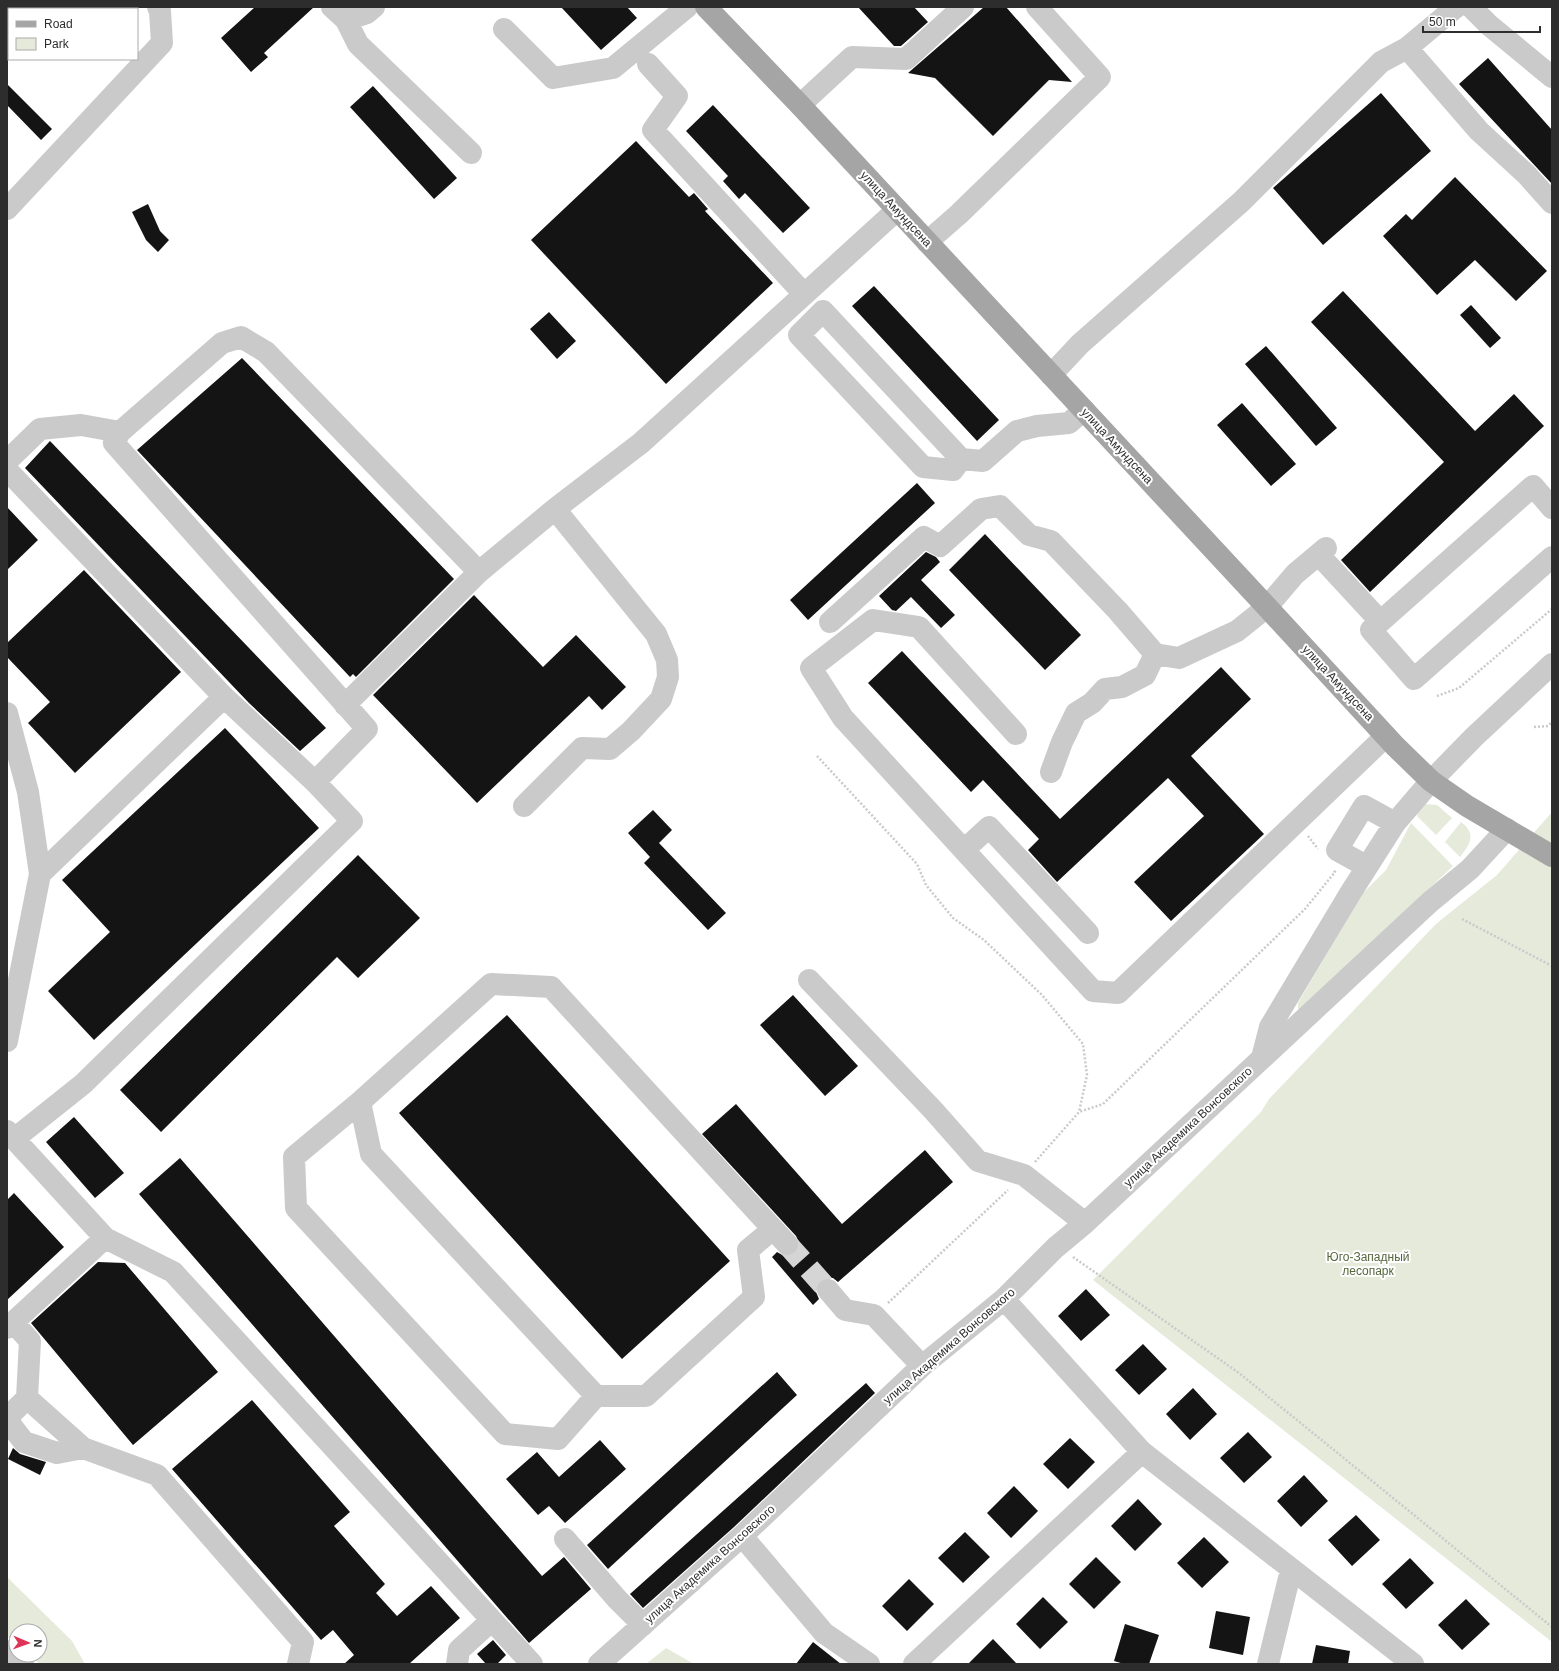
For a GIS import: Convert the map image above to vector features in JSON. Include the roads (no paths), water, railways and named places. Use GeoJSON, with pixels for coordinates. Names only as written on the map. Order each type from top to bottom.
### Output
{"type":"FeatureCollection","features":[{"type":"Feature","properties":{"kind":"main road","name":"улица Амундсена"},"geometry":{"type":"LineString","coordinates":[[706,7],[800,105],[1386,736],[1430,781],[1467,806],[1552,856]]}},
{"type":"Feature","properties":{"kind":"street"},"geometry":{"type":"LineString","coordinates":[[7,208],[162,42],[160,11],[158,7]]}},
{"type":"Feature","properties":{"kind":"street"},"geometry":{"type":"LineString","coordinates":[[339,14],[366,13],[374,7]]}},
{"type":"Feature","properties":{"kind":"street"},"geometry":{"type":"LineString","coordinates":[[504,29],[553,78],[613,68],[687,7]]}},
{"type":"Feature","properties":{"kind":"street"},"geometry":{"type":"LineString","coordinates":[[800,105],[852,57],[906,59],[963,7]]}},
{"type":"Feature","properties":{"kind":"street"},"geometry":{"type":"LineString","coordinates":[[927,242],[959,214],[1100,77],[1037,7]]}},
{"type":"Feature","properties":{"kind":"street"},"geometry":{"type":"LineString","coordinates":[[1051,375],[1080,344],[1241,202],[1381,62],[1407,48],[1456,7]]}},
{"type":"Feature","properties":{"kind":"street"},"geometry":{"type":"LineString","coordinates":[[1471,7],[1489,25],[1552,77]]}},
{"type":"Feature","properties":{"kind":"street"},"geometry":{"type":"LineString","coordinates":[[339,14],[358,44],[471,153]]}},
{"type":"Feature","properties":{"kind":"street"},"geometry":{"type":"LineString","coordinates":[[1407,48],[1479,131],[1527,175],[1552,203]]}},
{"type":"Feature","properties":{"kind":"street"},"geometry":{"type":"LineString","coordinates":[[648,64],[677,96],[653,130],[804,294]]}},
{"type":"Feature","properties":{"kind":"street"},"geometry":{"type":"LineString","coordinates":[[345,705],[479,572],[555,509],[641,443],[897,210]]}},
{"type":"Feature","properties":{"kind":"street"},"geometry":{"type":"LineString","coordinates":[[961,459],[953,470],[923,467],[799,336],[823,311],[961,459],[983,461],[1017,431],[1037,426],[1069,423],[1084,410]]}},
{"type":"Feature","properties":{"kind":"street"},"geometry":{"type":"LineString","coordinates":[[315,782],[367,729],[114,443],[120,432],[222,343],[241,337],[266,352],[479,572]]}},
{"type":"Feature","properties":{"kind":"street"},"geometry":{"type":"LineString","coordinates":[[7,461],[40,429],[81,424],[120,432]]}},
{"type":"Feature","properties":{"kind":"street"},"geometry":{"type":"LineString","coordinates":[[7,470],[224,697],[315,782],[352,821],[83,1084],[10,1135],[105,1238],[173,1272],[532,1664]]}},
{"type":"Feature","properties":{"kind":"street"},"geometry":{"type":"LineString","coordinates":[[1552,508],[1533,486],[1371,630],[1414,679],[1552,557]]}},
{"type":"Feature","properties":{"kind":"street"},"geometry":{"type":"LineString","coordinates":[[830,622],[924,537],[940,546],[981,509],[1000,506],[1029,535],[1051,541],[1118,611],[1155,654],[1179,658],[1237,631],[1267,607],[1295,574],[1323,552],[1380,621]]}},
{"type":"Feature","properties":{"kind":"street"},"geometry":{"type":"LineString","coordinates":[[524,806],[582,748],[610,749],[632,731],[661,699],[668,677],[667,660],[656,634],[555,509]]}},
{"type":"Feature","properties":{"kind":"street"},"geometry":{"type":"LineString","coordinates":[[1016,734],[919,627],[873,620],[811,668],[843,718],[1093,991],[1118,993],[1386,736]]}},
{"type":"Feature","properties":{"kind":"street"},"geometry":{"type":"LineString","coordinates":[[1052,772],[1062,742],[1076,713],[1092,703],[1104,689],[1122,687],[1144,675],[1155,654]]}},
{"type":"Feature","properties":{"kind":"street","name":"улица Академика Вонсовского"},"geometry":{"type":"LineString","coordinates":[[1262,1058],[1270,1027],[1366,866],[1395,823],[1430,781],[1474,737],[1552,664]]}},
{"type":"Feature","properties":{"kind":"street"},"geometry":{"type":"LineString","coordinates":[[40,874],[224,697]]}},
{"type":"Feature","properties":{"kind":"street"},"geometry":{"type":"LineString","coordinates":[[7,713],[28,792],[40,874],[7,1041]]}},
{"type":"Feature","properties":{"kind":"street"},"geometry":{"type":"LineString","coordinates":[[1366,866],[1337,850],[1364,806],[1395,823]]}},
{"type":"Feature","properties":{"kind":"street"},"geometry":{"type":"LineString","coordinates":[[964,850],[989,827],[1088,933]]}},
{"type":"Feature","properties":{"kind":"street","name":"улица Академика Вонсовского"},"geometry":{"type":"LineString","coordinates":[[599,1664],[742,1536],[922,1366],[1004,1299],[1055,1248],[1085,1223],[1430,902],[1470,869],[1506,829]]}},
{"type":"Feature","properties":{"kind":"street"},"geometry":{"type":"LineString","coordinates":[[809,980],[933,1110],[978,1160],[1024,1175],[1085,1223]]}},
{"type":"Feature","properties":{"kind":"street"},"geometry":{"type":"LineString","coordinates":[[360,1102],[371,1154],[596,1396],[646,1396],[754,1297],[748,1250],[780,1236],[551,987],[491,984],[360,1102],[294,1158],[296,1208],[505,1434],[558,1439],[596,1396]]}},
{"type":"Feature","properties":{"kind":"street"},"geometry":{"type":"LineString","coordinates":[[83,1448],[57,1453],[24,1442],[7,1419],[27,1398],[30,1341],[10,1325],[105,1238]]}},
{"type":"Feature","properties":{"kind":"street"},"geometry":{"type":"LineString","coordinates":[[828,1290],[845,1310],[874,1315],[922,1366]]}},
{"type":"Feature","properties":{"kind":"street"},"geometry":{"type":"LineString","coordinates":[[1004,1299],[1142,1452],[1413,1664]]}},
{"type":"Feature","properties":{"kind":"street"},"geometry":{"type":"LineString","coordinates":[[27,1398],[83,1448],[157,1475],[303,1642],[298,1664]]}},
{"type":"Feature","properties":{"kind":"street"},"geometry":{"type":"LineString","coordinates":[[914,1664],[1142,1452]]}},
{"type":"Feature","properties":{"kind":"street"},"geometry":{"type":"LineString","coordinates":[[742,1536],[824,1633],[869,1664]]}},
{"type":"Feature","properties":{"kind":"street"},"geometry":{"type":"LineString","coordinates":[[564,1538],[643,1625]]}},
{"type":"Feature","properties":{"kind":"street"},"geometry":{"type":"LineString","coordinates":[[1268,1664],[1291,1570]]}},
{"type":"Feature","properties":{"kind":"street"},"geometry":{"type":"LineString","coordinates":[[457,1664],[458,1650],[491,1621]]}},
{"type":"Feature","properties":{"kind":"street"},"geometry":{"type":"LineString","coordinates":[[7,1651],[23,1664]]}},
{"type":"Feature","properties":{"kind":"tunnel"},"geometry":{"type":"LineString","coordinates":[[787,1244],[828,1290]]}},
{"type":"Feature","properties":{"kind":"park label","name":"Юго-Западный лесопарк"},"geometry":{"type":"Point","coordinates":[1368,1264]}}]}
